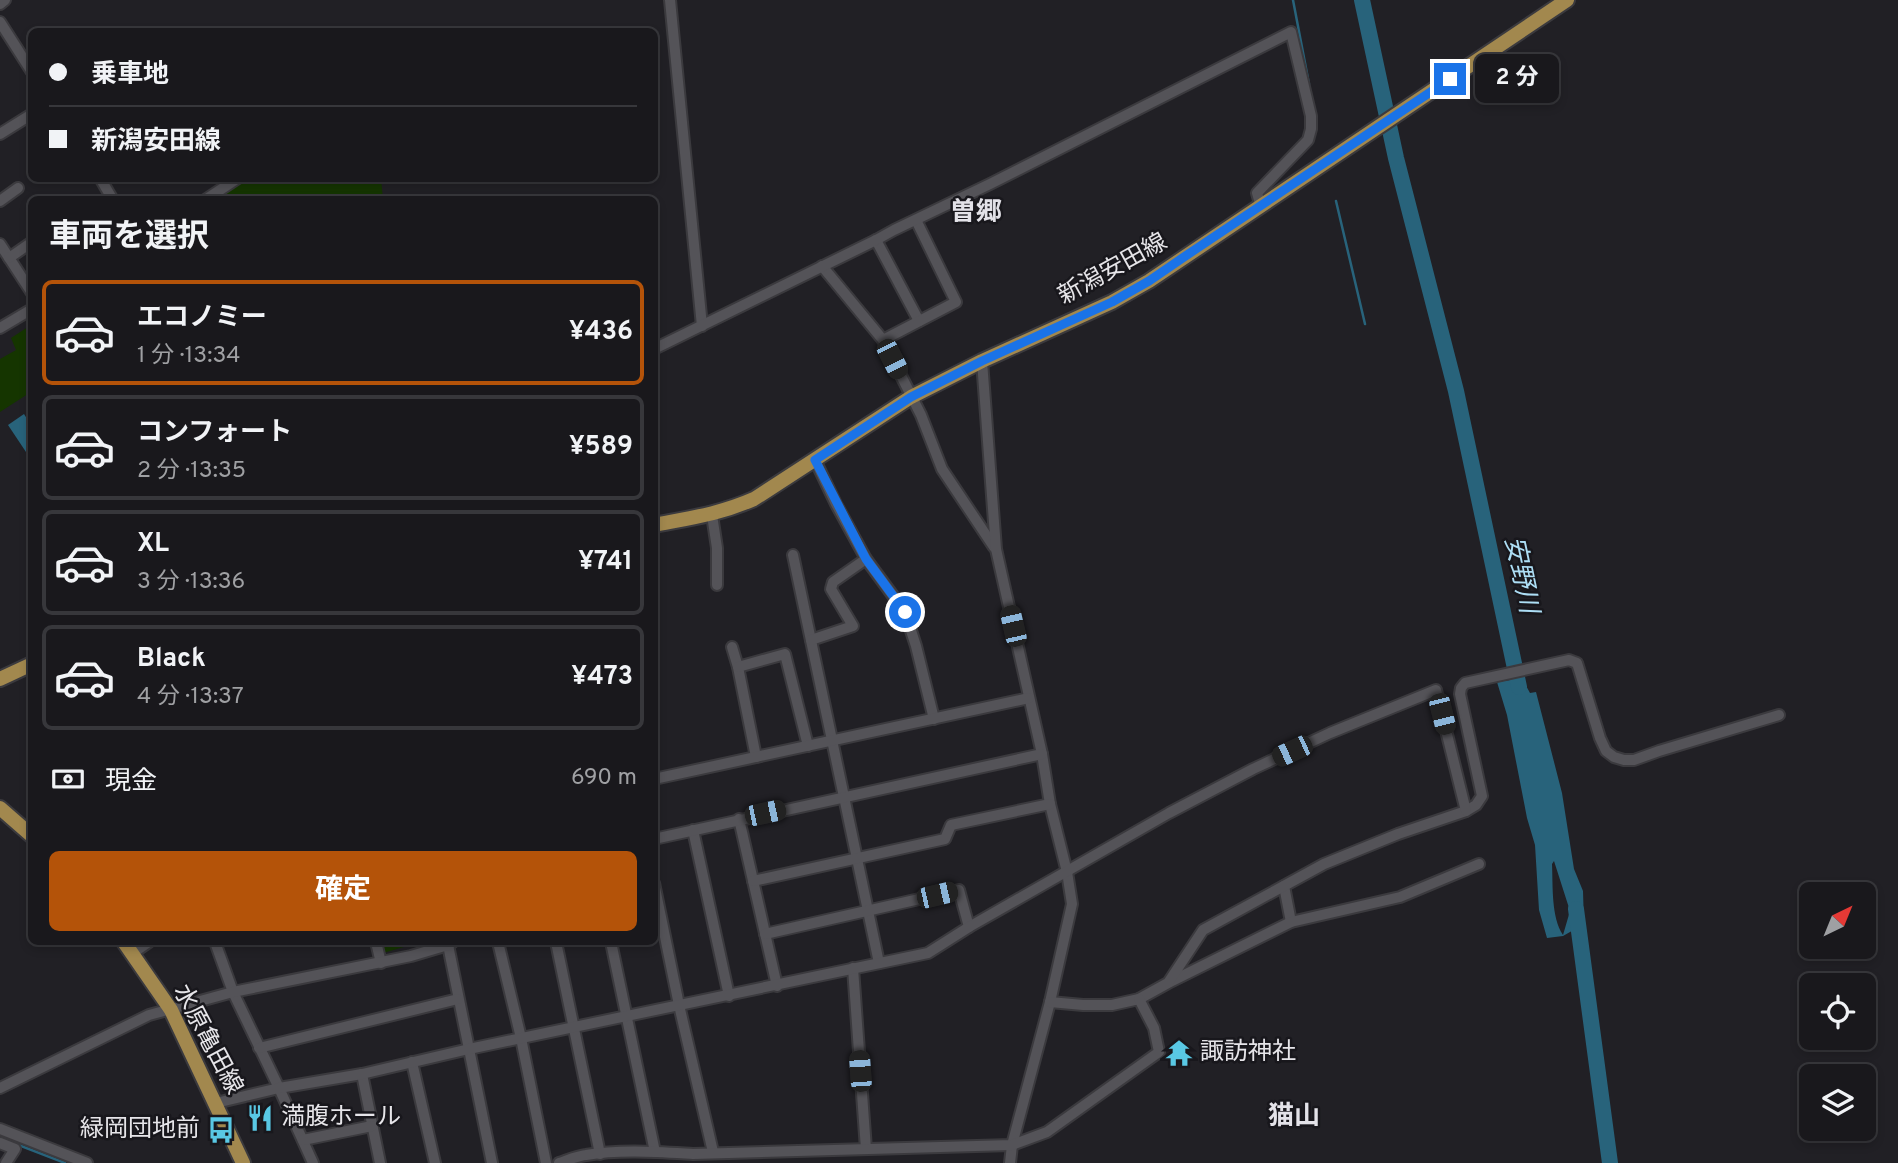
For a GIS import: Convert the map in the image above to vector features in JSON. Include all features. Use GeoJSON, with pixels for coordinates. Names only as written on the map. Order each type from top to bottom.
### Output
{"type":"FeatureCollection","features":[{"type":"Feature","properties":{"kind":"main road","name":"新潟安田線"},"geometry":{"type":"LineString","coordinates":[[658,524],[730,510],[754,499],[911,397],[982,361],[1112,302],[1149,281],[1567,0]]}},
{"type":"Feature","properties":{"kind":"main road"},"geometry":{"type":"LineString","coordinates":[[0,678],[28,666]]}},
{"type":"Feature","properties":{"kind":"main road"},"geometry":{"type":"LineString","coordinates":[[0,808],[28,832]]}},
{"type":"Feature","properties":{"kind":"main road","name":"水原亀田線"},"geometry":{"type":"LineString","coordinates":[[128,947],[170,1010],[243,1163]]}},
{"type":"Feature","properties":{"kind":"street"},"geometry":{"type":"LineString","coordinates":[[0,4],[5,0]]}},
{"type":"Feature","properties":{"kind":"street"},"geometry":{"type":"LineString","coordinates":[[670,0],[702,326]]}},
{"type":"Feature","properties":{"kind":"street"},"geometry":{"type":"LineString","coordinates":[[0,22],[28,66]]}},
{"type":"Feature","properties":{"kind":"street"},"geometry":{"type":"LineString","coordinates":[[658,347],[1291,32],[1311,116],[1311,130],[1308,140],[1257,193],[1261,206]]}},
{"type":"Feature","properties":{"kind":"street"},"geometry":{"type":"LineString","coordinates":[[0,134],[28,116]]}},
{"type":"Feature","properties":{"kind":"street"},"geometry":{"type":"LineString","coordinates":[[211,196],[232,182]]}},
{"type":"Feature","properties":{"kind":"street"},"geometry":{"type":"LineString","coordinates":[[0,201],[18,188]]}},
{"type":"Feature","properties":{"kind":"street"},"geometry":{"type":"LineString","coordinates":[[883,340],[956,302],[916,220]]}},
{"type":"Feature","properties":{"kind":"street"},"geometry":{"type":"LineString","coordinates":[[876,240],[919,321]]}},
{"type":"Feature","properties":{"kind":"street"},"geometry":{"type":"LineString","coordinates":[[0,244],[28,287]]}},
{"type":"Feature","properties":{"kind":"street"},"geometry":{"type":"LineString","coordinates":[[9,258],[28,245]]}},
{"type":"Feature","properties":{"kind":"street"},"geometry":{"type":"LineString","coordinates":[[822,266],[883,340],[921,415],[942,468],[996,549]]}},
{"type":"Feature","properties":{"kind":"street"},"geometry":{"type":"LineString","coordinates":[[0,328],[28,311]]}},
{"type":"Feature","properties":{"kind":"street"},"geometry":{"type":"LineString","coordinates":[[982,361],[996,549],[1072,904],[1050,1002],[1012,1145],[1010,1163]]}},
{"type":"Feature","properties":{"kind":"street"},"geometry":{"type":"LineString","coordinates":[[815,460],[866,559],[905,612],[934,719]]}},
{"type":"Feature","properties":{"kind":"street"},"geometry":{"type":"LineString","coordinates":[[712,514],[717,548],[717,585]]}},
{"type":"Feature","properties":{"kind":"street"},"geometry":{"type":"LineString","coordinates":[[793,555],[879,963]]}},
{"type":"Feature","properties":{"kind":"street"},"geometry":{"type":"LineString","coordinates":[[811,640],[853,626],[831,589],[833,582],[866,559]]}},
{"type":"Feature","properties":{"kind":"street"},"geometry":{"type":"LineString","coordinates":[[732,648],[756,757]]}},
{"type":"Feature","properties":{"kind":"street"},"geometry":{"type":"LineString","coordinates":[[738,667],[785,654],[808,746]]}},
{"type":"Feature","properties":{"kind":"street"},"geometry":{"type":"LineString","coordinates":[[1167,983],[1203,930],[1324,864],[1476,805],[1482,796],[1460,694],[1465,683],[1569,660],[1577,663],[1606,751],[1624,761],[1779,715]]}},
{"type":"Feature","properties":{"kind":"street"},"geometry":{"type":"LineString","coordinates":[[216,1103],[279,1087],[362,1074],[928,953],[969,926],[1169,813],[1253,769],[1331,733],[1436,690],[1466,811]]}},
{"type":"Feature","properties":{"kind":"street"},"geometry":{"type":"LineString","coordinates":[[658,778],[1029,698]]}},
{"type":"Feature","properties":{"kind":"street"},"geometry":{"type":"LineString","coordinates":[[658,838],[1042,754]]}},
{"type":"Feature","properties":{"kind":"street"},"geometry":{"type":"LineString","coordinates":[[753,881],[945,839],[951,825],[1050,804]]}},
{"type":"Feature","properties":{"kind":"street"},"geometry":{"type":"LineString","coordinates":[[739,819],[776,986]]}},
{"type":"Feature","properties":{"kind":"street"},"geometry":{"type":"LineString","coordinates":[[693,830],[729,996]]}},
{"type":"Feature","properties":{"kind":"street"},"geometry":{"type":"LineString","coordinates":[[1050,1002],[1112,1005],[1139,999],[1292,922],[1400,897],[1479,864]]}},
{"type":"Feature","properties":{"kind":"street"},"geometry":{"type":"LineString","coordinates":[[1284,886],[1292,922]]}},
{"type":"Feature","properties":{"kind":"street"},"geometry":{"type":"LineString","coordinates":[[765,934],[959,890],[969,926]]}},
{"type":"Feature","properties":{"kind":"street"},"geometry":{"type":"LineString","coordinates":[[658,903],[713,1152]]}},
{"type":"Feature","properties":{"kind":"street"},"geometry":{"type":"LineString","coordinates":[[216,945],[233,992],[313,1163]]}},
{"type":"Feature","properties":{"kind":"street"},"geometry":{"type":"LineString","coordinates":[[377,945],[381,962]]}},
{"type":"Feature","properties":{"kind":"street"},"geometry":{"type":"LineString","coordinates":[[0,1088],[149,1015],[233,992],[381,962],[443,945]]}},
{"type":"Feature","properties":{"kind":"street"},"geometry":{"type":"LineString","coordinates":[[450,945],[458,999],[492,1163]]}},
{"type":"Feature","properties":{"kind":"street"},"geometry":{"type":"LineString","coordinates":[[499,945],[546,1163]]}},
{"type":"Feature","properties":{"kind":"street"},"geometry":{"type":"LineString","coordinates":[[557,945],[600,1154]]}},
{"type":"Feature","properties":{"kind":"street"},"geometry":{"type":"LineString","coordinates":[[612,945],[655,1152]]}},
{"type":"Feature","properties":{"kind":"street"},"geometry":{"type":"LineString","coordinates":[[853,968],[866,1149]]}},
{"type":"Feature","properties":{"kind":"street"},"geometry":{"type":"LineString","coordinates":[[259,1048],[458,999]]}},
{"type":"Feature","properties":{"kind":"street"},"geometry":{"type":"LineString","coordinates":[[559,1163],[584,1155],[600,1154],[1012,1145],[1046,1132],[1159,1052],[1154,1028],[1139,999]]}},
{"type":"Feature","properties":{"kind":"street"},"geometry":{"type":"LineString","coordinates":[[412,1062],[435,1163]]}},
{"type":"Feature","properties":{"kind":"street"},"geometry":{"type":"LineString","coordinates":[[362,1074],[380,1163]]}},
{"type":"Feature","properties":{"kind":"street"},"geometry":{"type":"LineString","coordinates":[[303,1140],[372,1126]]}},
{"type":"Feature","properties":{"kind":"street"},"geometry":{"type":"LineString","coordinates":[[0,1129],[87,1163]]}},
{"type":"Feature","properties":{"kind":"street"},"geometry":{"type":"LineString","coordinates":[[0,1143],[15,1149],[6,1163]]}},
{"type":"Feature","properties":{"kind":"green space"},"geometry":{"type":"Polygon","coordinates":[[[241,182],[381,182],[383,196],[221,196],[241,182]]]}},
{"type":"Feature","properties":{"kind":"green space"},"geometry":{"type":"Polygon","coordinates":[[[28,327],[28,394],[0,412],[0,359],[16,350],[11,338],[28,327]]]}},
{"type":"Feature","properties":{"kind":"green space"},"geometry":{"type":"Polygon","coordinates":[[[381,945],[411,945],[383,953],[381,945]]]}},
{"type":"Feature","properties":{"kind":"water"},"geometry":{"type":"Polygon","coordinates":[[[24,414],[28,420],[28,451],[26,452],[8,425],[24,414]]]}},
{"type":"Feature","properties":{"kind":"water"},"geometry":{"type":"Polygon","coordinates":[[[1517,679],[1524,682],[1530,693],[1536,692],[1562,793],[1574,869],[1583,891],[1584,924],[1563,936],[1547,938],[1539,910],[1535,845],[1527,818],[1507,715],[1497,682],[1517,679]],[[1554,861],[1552,864],[1556,919],[1563,935],[1570,911],[1554,861]]]}},
{"type":"Feature","properties":{"kind":"waterway"},"geometry":{"type":"LineString","coordinates":[[1293,0],[1309,84]]}},
{"type":"Feature","properties":{"kind":"waterway","name":"安野川"},"geometry":{"type":"LineString","coordinates":[[1362,0],[1396,158],[1456,391],[1519,687]]}},
{"type":"Feature","properties":{"kind":"waterway"},"geometry":{"type":"LineString","coordinates":[[1336,201],[1365,324]]}},
{"type":"Feature","properties":{"kind":"waterway","name":"安野川"},"geometry":{"type":"LineString","coordinates":[[1576,909],[1610,1163]]}},
{"type":"Feature","properties":{"kind":"waterway"},"geometry":{"type":"LineString","coordinates":[[16,1144],[65,1163]]}},
{"type":"Feature","properties":{"kind":"place","name":"諏訪神社"},"geometry":{"type":"Point","coordinates":[1179,1053]}},
{"type":"Feature","properties":{"kind":"place","name":"満腹ホール"},"geometry":{"type":"Point","coordinates":[260,1118]}},
{"type":"Feature","properties":{"kind":"place","name":"緑岡団地前"},"geometry":{"type":"Point","coordinates":[221,1130]}},
{"type":"Feature","properties":{"kind":"district","name":"曽郷"},"geometry":{"type":"Point","coordinates":[976,213]}},
{"type":"Feature","properties":{"kind":"district","name":"猫山"},"geometry":{"type":"Point","coordinates":[1294,1117]}},
{"type":"Feature","properties":{"kind":"route"},"geometry":{"type":"LineString","coordinates":[[905,612],[866,559],[815,460],[911,397],[982,361],[1112,302],[1149,281],[1450,79]]}}]}
